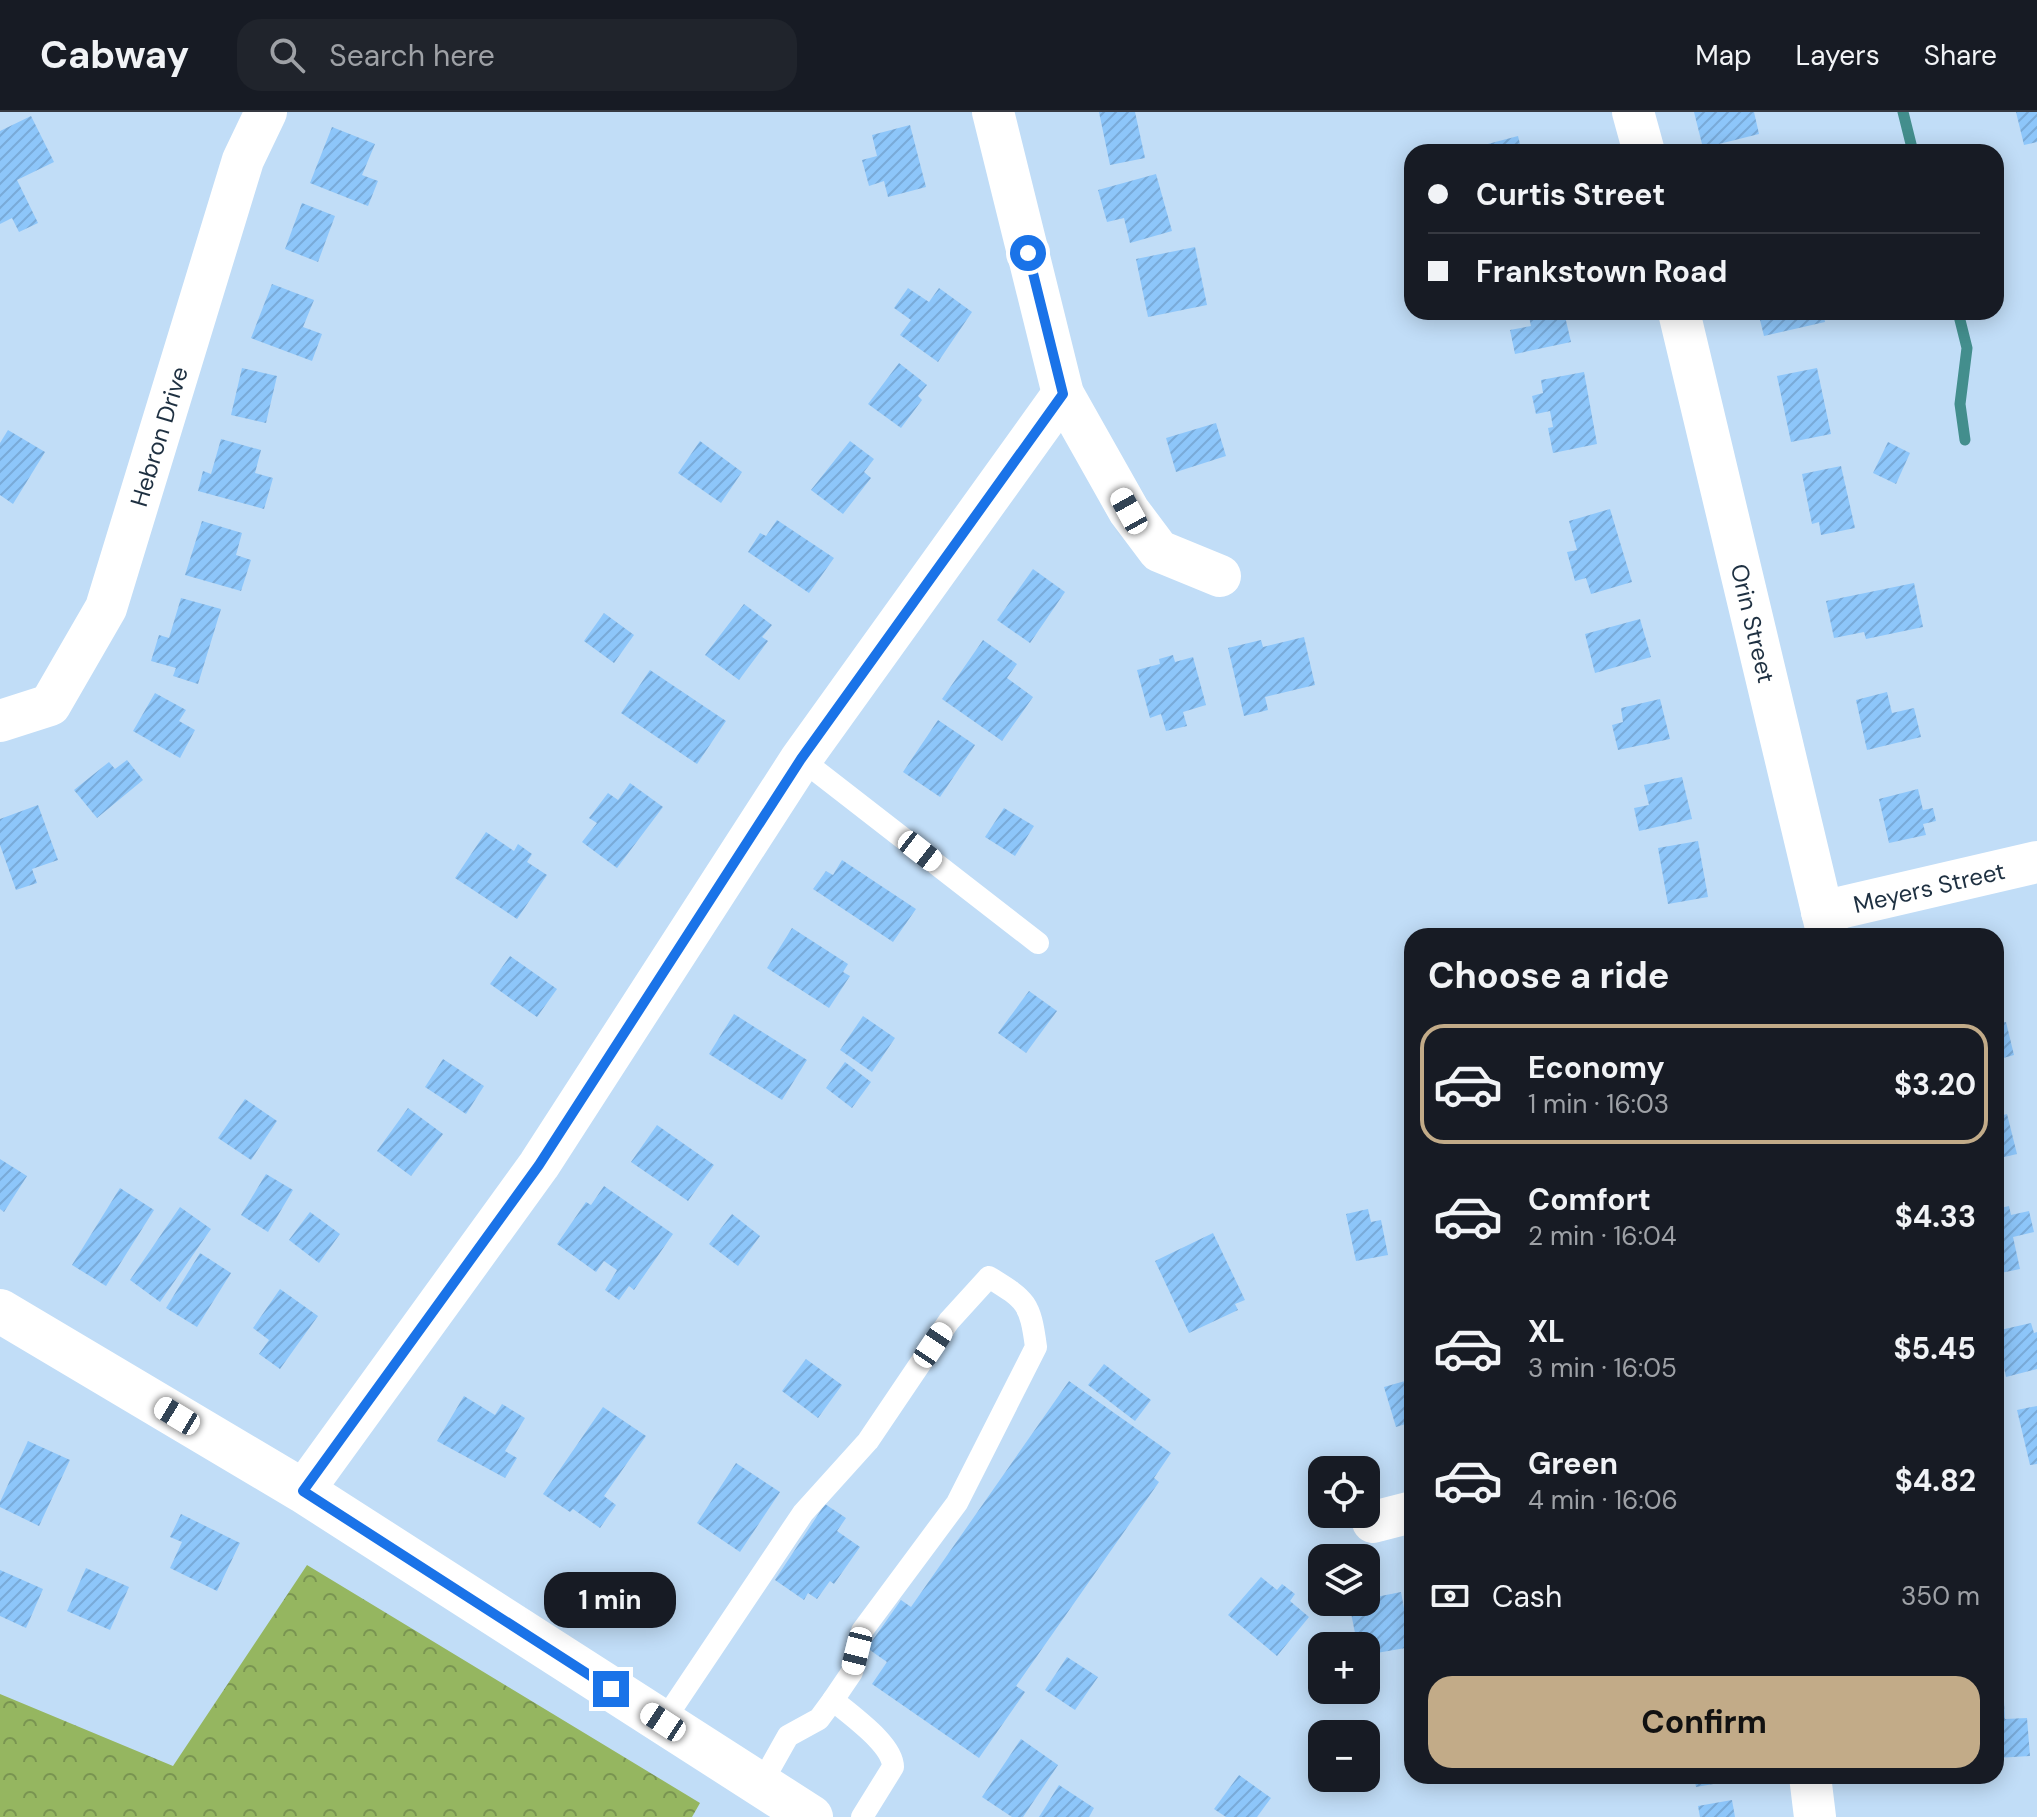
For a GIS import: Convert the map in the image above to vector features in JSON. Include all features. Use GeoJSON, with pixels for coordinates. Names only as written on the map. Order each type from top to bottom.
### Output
{"type":"FeatureCollection","features":[{"type":"Feature","properties":{"kind":"main road"},"geometry":{"type":"LineString","coordinates":[[0,1311],[303,1491],[811,1817]]}},
{"type":"Feature","properties":{"kind":"street","name":"Hebron Drive"},"geometry":{"type":"LineString","coordinates":[[0,721],[50,705],[106,608],[243,160],[266,112]]}},
{"type":"Feature","properties":{"kind":"street"},"geometry":{"type":"LineString","coordinates":[[993,112],[1063,394],[1129,511],[1159,551],[1220,576]]}},
{"type":"Feature","properties":{"kind":"street"},"geometry":{"type":"LineString","coordinates":[[1633,112],[1642,144]]}},
{"type":"Feature","properties":{"kind":"street","name":"Orin Street"},"geometry":{"type":"LineString","coordinates":[[1681,320],[1825,924]]}},
{"type":"Feature","properties":{"kind":"street"},"geometry":{"type":"LineString","coordinates":[[303,1491],[539,1165],[801,759],[1063,394]]}},
{"type":"Feature","properties":{"kind":"street","name":"Meyers Street"},"geometry":{"type":"LineString","coordinates":[[1825,924],[2037,862]]}},
{"type":"Feature","properties":{"kind":"street"},"geometry":{"type":"LineString","coordinates":[[1811,1784],[1815,1817]]}},
{"type":"Feature","properties":{"kind":"lane"},"geometry":{"type":"LineString","coordinates":[[801,759],[1038,943]]}},
{"type":"Feature","properties":{"kind":"lane"},"geometry":{"type":"LineString","coordinates":[[663,1722],[803,1513],[868,1441],[949,1321],[989,1277],[1025,1302],[1032,1319],[1036,1347],[957,1503],[862,1631],[852,1672],[819,1719],[788,1736],[761,1784]]}},
{"type":"Feature","properties":{"kind":"lane"},"geometry":{"type":"LineString","coordinates":[[833,1700],[887,1748],[893,1760],[893,1767],[862,1817]]}},
{"type":"Feature","properties":{"kind":"green space"},"geometry":{"type":"Polygon","coordinates":[[[307,1565],[700,1803],[692,1817],[0,1817],[0,1694],[173,1766],[307,1565]]]}},
{"type":"Feature","properties":{"kind":"building"},"geometry":{"type":"Polygon","coordinates":[[[1099,112],[1135,112],[1145,158],[1110,165],[1099,112]]]}},
{"type":"Feature","properties":{"kind":"building"},"geometry":{"type":"Polygon","coordinates":[[[1694,112],[1754,112],[1759,134],[1719,144],[1702,144],[1694,112]]]}},
{"type":"Feature","properties":{"kind":"building"},"geometry":{"type":"Polygon","coordinates":[[[2016,112],[2037,112],[2037,142],[2024,145],[2016,112]]]}},
{"type":"Feature","properties":{"kind":"building"},"geometry":{"type":"Polygon","coordinates":[[[31,116],[54,162],[17,180],[38,223],[19,232],[12,218],[0,224],[0,131],[31,116]]]}},
{"type":"Feature","properties":{"kind":"building"},"geometry":{"type":"Polygon","coordinates":[[[910,125],[926,187],[888,197],[884,181],[869,186],[862,160],[877,156],[872,135],[910,125]]]}},
{"type":"Feature","properties":{"kind":"building"},"geometry":{"type":"Polygon","coordinates":[[[332,127],[375,144],[362,175],[378,181],[368,206],[310,183],[332,127]]]}},
{"type":"Feature","properties":{"kind":"building"},"geometry":{"type":"Polygon","coordinates":[[[1518,136],[1520,144],[1488,144],[1518,136]]]}},
{"type":"Feature","properties":{"kind":"building"},"geometry":{"type":"Polygon","coordinates":[[[1156,174],[1172,231],[1130,243],[1124,218],[1107,222],[1098,190],[1156,174]]]}},
{"type":"Feature","properties":{"kind":"building"},"geometry":{"type":"Polygon","coordinates":[[[302,203],[335,216],[318,262],[285,249],[302,203]]]}},
{"type":"Feature","properties":{"kind":"building"},"geometry":{"type":"Polygon","coordinates":[[[1195,247],[1207,305],[1148,317],[1136,259],[1195,247]]]}},
{"type":"Feature","properties":{"kind":"building"},"geometry":{"type":"Polygon","coordinates":[[[272,284],[314,300],[303,327],[322,334],[312,361],[251,338],[272,284]]]}},
{"type":"Feature","properties":{"kind":"building"},"geometry":{"type":"Polygon","coordinates":[[[908,288],[929,302],[939,288],[972,312],[938,362],[900,335],[911,320],[894,308],[908,288]]]}},
{"type":"Feature","properties":{"kind":"building"},"geometry":{"type":"Polygon","coordinates":[[[1530,320],[1566,320],[1571,342],[1515,354],[1510,330],[1531,326],[1530,320]]]}},
{"type":"Feature","properties":{"kind":"building"},"geometry":{"type":"Polygon","coordinates":[[[1760,320],[1825,320],[1825,322],[1764,336],[1760,320]]]}},
{"type":"Feature","properties":{"kind":"building"},"geometry":{"type":"Polygon","coordinates":[[[899,363],[927,385],[918,396],[922,400],[901,428],[868,404],[899,363]]]}},
{"type":"Feature","properties":{"kind":"building"},"geometry":{"type":"Polygon","coordinates":[[[242,368],[277,376],[266,423],[231,415],[242,368]]]}},
{"type":"Feature","properties":{"kind":"building"},"geometry":{"type":"Polygon","coordinates":[[[1817,368],[1831,434],[1791,442],[1777,376],[1817,368]]]}},
{"type":"Feature","properties":{"kind":"building"},"geometry":{"type":"Polygon","coordinates":[[[1584,372],[1597,444],[1553,453],[1548,428],[1553,427],[1550,411],[1536,414],[1532,396],[1543,393],[1541,380],[1584,372]]]}},
{"type":"Feature","properties":{"kind":"building"},"geometry":{"type":"Polygon","coordinates":[[[1216,423],[1226,456],[1176,472],[1166,438],[1216,423]]]}},
{"type":"Feature","properties":{"kind":"building"},"geometry":{"type":"Polygon","coordinates":[[[8,430],[45,452],[13,504],[0,495],[0,443],[8,430]]]}},
{"type":"Feature","properties":{"kind":"building"},"geometry":{"type":"Polygon","coordinates":[[[221,439],[261,450],[255,473],[273,478],[264,509],[198,491],[203,471],[211,474],[221,439]]]}},
{"type":"Feature","properties":{"kind":"building"},"geometry":{"type":"Polygon","coordinates":[[[700,441],[742,472],[721,503],[678,473],[700,441]]]}},
{"type":"Feature","properties":{"kind":"building"},"geometry":{"type":"Polygon","coordinates":[[[850,441],[874,459],[864,472],[871,478],[843,514],[811,490],[850,441]]]}},
{"type":"Feature","properties":{"kind":"building"},"geometry":{"type":"Polygon","coordinates":[[[1888,442],[1910,453],[1896,484],[1873,473],[1888,442]]]}},
{"type":"Feature","properties":{"kind":"building"},"geometry":{"type":"Polygon","coordinates":[[[1841,466],[1855,528],[1821,535],[1819,522],[1812,524],[1802,474],[1841,466]]]}},
{"type":"Feature","properties":{"kind":"building"},"geometry":{"type":"Polygon","coordinates":[[[1610,509],[1632,582],[1591,594],[1586,578],[1575,581],[1567,552],[1577,550],[1569,521],[1610,509]]]}},
{"type":"Feature","properties":{"kind":"building"},"geometry":{"type":"Polygon","coordinates":[[[777,520],[834,558],[809,593],[748,552],[760,533],[766,536],[777,520]]]}},
{"type":"Feature","properties":{"kind":"building"},"geometry":{"type":"Polygon","coordinates":[[[202,521],[242,533],[236,555],[251,560],[241,591],[185,575],[202,521]]]}},
{"type":"Feature","properties":{"kind":"building"},"geometry":{"type":"Polygon","coordinates":[[[1033,569],[1065,592],[1030,643],[997,620],[1033,569]]]}},
{"type":"Feature","properties":{"kind":"building"},"geometry":{"type":"Polygon","coordinates":[[[1914,583],[1923,627],[1866,639],[1864,632],[1834,638],[1826,601],[1914,583]]]}},
{"type":"Feature","properties":{"kind":"building"},"geometry":{"type":"Polygon","coordinates":[[[181,598],[221,609],[198,684],[173,676],[176,668],[151,661],[159,635],[169,638],[181,598]]]}},
{"type":"Feature","properties":{"kind":"building"},"geometry":{"type":"Polygon","coordinates":[[[744,604],[772,625],[762,637],[768,641],[739,680],[705,655],[744,604]]]}},
{"type":"Feature","properties":{"kind":"building"},"geometry":{"type":"Polygon","coordinates":[[[604,613],[634,635],[614,663],[584,641],[604,613]]]}},
{"type":"Feature","properties":{"kind":"building"},"geometry":{"type":"Polygon","coordinates":[[[1640,619],[1651,657],[1595,673],[1585,634],[1640,619]]]}},
{"type":"Feature","properties":{"kind":"building"},"geometry":{"type":"Polygon","coordinates":[[[1304,637],[1315,685],[1265,697],[1268,710],[1244,716],[1228,648],[1261,640],[1263,647],[1304,637]]]}},
{"type":"Feature","properties":{"kind":"building"},"geometry":{"type":"Polygon","coordinates":[[[983,640],[1017,664],[1007,678],[1033,697],[1002,741],[942,699],[983,640]]]}},
{"type":"Feature","properties":{"kind":"building"},"geometry":{"type":"Polygon","coordinates":[[[1173,655],[1175,662],[1193,657],[1206,705],[1183,712],[1187,726],[1166,731],[1161,714],[1150,718],[1137,670],[1160,664],[1159,659],[1173,655]]]}},
{"type":"Feature","properties":{"kind":"building"},"geometry":{"type":"Polygon","coordinates":[[[650,670],[726,721],[697,764],[621,713],[650,670]]]}},
{"type":"Feature","properties":{"kind":"building"},"geometry":{"type":"Polygon","coordinates":[[[1887,692],[1892,713],[1914,708],[1921,737],[1867,750],[1856,700],[1887,692]]]}},
{"type":"Feature","properties":{"kind":"building"},"geometry":{"type":"Polygon","coordinates":[[[155,693],[186,710],[179,721],[195,730],[180,758],[133,731],[155,693]]]}},
{"type":"Feature","properties":{"kind":"building"},"geometry":{"type":"Polygon","coordinates":[[[1660,699],[1670,739],[1618,750],[1612,725],[1623,722],[1621,708],[1660,699]]]}},
{"type":"Feature","properties":{"kind":"building"},"geometry":{"type":"Polygon","coordinates":[[[938,720],[975,745],[940,797],[903,772],[938,720]]]}},
{"type":"Feature","properties":{"kind":"building"},"geometry":{"type":"Polygon","coordinates":[[[127,760],[143,780],[97,818],[74,790],[109,762],[115,769],[127,760]]]}},
{"type":"Feature","properties":{"kind":"building"},"geometry":{"type":"Polygon","coordinates":[[[1682,777],[1692,819],[1639,831],[1634,808],[1649,805],[1644,785],[1682,777]]]}},
{"type":"Feature","properties":{"kind":"building"},"geometry":{"type":"Polygon","coordinates":[[[630,783],[663,807],[617,868],[582,842],[597,823],[589,818],[608,793],[618,800],[630,783]]]}},
{"type":"Feature","properties":{"kind":"building"},"geometry":{"type":"Polygon","coordinates":[[[1918,789],[1923,810],[1933,808],[1936,821],[1923,824],[1926,835],[1889,843],[1879,799],[1918,789]]]}},
{"type":"Feature","properties":{"kind":"building"},"geometry":{"type":"Polygon","coordinates":[[[38,805],[58,860],[32,869],[37,883],[16,890],[0,845],[0,819],[38,805]]]}},
{"type":"Feature","properties":{"kind":"building"},"geometry":{"type":"Polygon","coordinates":[[[1004,808],[1034,826],[1015,856],[985,837],[1004,808]]]}},
{"type":"Feature","properties":{"kind":"building"},"geometry":{"type":"Polygon","coordinates":[[[486,832],[514,851],[518,844],[532,854],[527,862],[547,875],[517,919],[455,878],[486,832]]]}},
{"type":"Feature","properties":{"kind":"building"},"geometry":{"type":"Polygon","coordinates":[[[1698,841],[1708,897],[1668,904],[1658,848],[1698,841]]]}},
{"type":"Feature","properties":{"kind":"building"},"geometry":{"type":"Polygon","coordinates":[[[842,860],[916,909],[893,942],[813,889],[826,871],[833,875],[842,860]]]}},
{"type":"Feature","properties":{"kind":"building"},"geometry":{"type":"Polygon","coordinates":[[[792,928],[848,964],[843,972],[850,976],[829,1008],[767,968],[792,928]]]}},
{"type":"Feature","properties":{"kind":"building"},"geometry":{"type":"Polygon","coordinates":[[[510,956],[557,989],[537,1017],[490,984],[510,956]]]}},
{"type":"Feature","properties":{"kind":"building"},"geometry":{"type":"Polygon","coordinates":[[[1029,991],[1057,1011],[1026,1053],[998,1033],[1029,991]]]}},
{"type":"Feature","properties":{"kind":"building"},"geometry":{"type":"Polygon","coordinates":[[[734,1014],[807,1060],[782,1100],[709,1054],[734,1014]]]}},
{"type":"Feature","properties":{"kind":"building"},"geometry":{"type":"Polygon","coordinates":[[[863,1016],[895,1038],[872,1072],[840,1050],[863,1016]]]}},
{"type":"Feature","properties":{"kind":"building"},"geometry":{"type":"Polygon","coordinates":[[[2004,1022],[2014,1055],[2004,1058],[2004,1022]]]}},
{"type":"Feature","properties":{"kind":"building"},"geometry":{"type":"Polygon","coordinates":[[[443,1059],[484,1086],[466,1114],[425,1087],[443,1059]]]}},
{"type":"Feature","properties":{"kind":"building"},"geometry":{"type":"Polygon","coordinates":[[[845,1062],[871,1082],[852,1108],[826,1088],[845,1062]]]}},
{"type":"Feature","properties":{"kind":"building"},"geometry":{"type":"Polygon","coordinates":[[[245,1099],[277,1121],[251,1160],[218,1138],[245,1099]]]}},
{"type":"Feature","properties":{"kind":"building"},"geometry":{"type":"Polygon","coordinates":[[[408,1108],[443,1134],[411,1176],[377,1151],[408,1108]]]}},
{"type":"Feature","properties":{"kind":"building"},"geometry":{"type":"Polygon","coordinates":[[[2007,1114],[2017,1154],[2004,1157],[2004,1115],[2007,1114]]]}},
{"type":"Feature","properties":{"kind":"building"},"geometry":{"type":"Polygon","coordinates":[[[657,1125],[714,1165],[688,1201],[631,1162],[657,1125]]]}},
{"type":"Feature","properties":{"kind":"building"},"geometry":{"type":"Polygon","coordinates":[[[0,1159],[27,1176],[4,1212],[0,1209],[0,1159]]]}},
{"type":"Feature","properties":{"kind":"building"},"geometry":{"type":"Polygon","coordinates":[[[266,1174],[293,1190],[268,1232],[241,1215],[266,1174]]]}},
{"type":"Feature","properties":{"kind":"building"},"geometry":{"type":"Polygon","coordinates":[[[604,1186],[673,1234],[634,1290],[629,1286],[619,1300],[605,1290],[617,1270],[604,1261],[596,1272],[557,1244],[586,1202],[591,1205],[604,1186]]]}},
{"type":"Feature","properties":{"kind":"building"},"geometry":{"type":"Polygon","coordinates":[[[120,1188],[154,1210],[106,1286],[72,1265],[120,1188]]]}},
{"type":"Feature","properties":{"kind":"building"},"geometry":{"type":"Polygon","coordinates":[[[2009,1206],[2011,1215],[2029,1211],[2034,1232],[2013,1237],[2020,1269],[2004,1272],[2004,1207],[2009,1206]]]}},
{"type":"Feature","properties":{"kind":"building"},"geometry":{"type":"Polygon","coordinates":[[[180,1207],[211,1229],[160,1302],[130,1280],[180,1207]]]}},
{"type":"Feature","properties":{"kind":"building"},"geometry":{"type":"Polygon","coordinates":[[[1368,1209],[1371,1222],[1381,1220],[1388,1255],[1356,1261],[1346,1214],[1368,1209]]]}},
{"type":"Feature","properties":{"kind":"building"},"geometry":{"type":"Polygon","coordinates":[[[310,1212],[340,1234],[319,1263],[289,1240],[310,1212]]]}},
{"type":"Feature","properties":{"kind":"building"},"geometry":{"type":"Polygon","coordinates":[[[732,1214],[760,1236],[738,1266],[709,1244],[732,1214]]]}},
{"type":"Feature","properties":{"kind":"building"},"geometry":{"type":"Polygon","coordinates":[[[1213,1233],[1245,1300],[1235,1304],[1238,1310],[1189,1333],[1155,1261],[1213,1233]]]}},
{"type":"Feature","properties":{"kind":"building"},"geometry":{"type":"Polygon","coordinates":[[[200,1253],[231,1273],[197,1327],[166,1308],[200,1253]]]}},
{"type":"Feature","properties":{"kind":"building"},"geometry":{"type":"Polygon","coordinates":[[[280,1289],[318,1316],[280,1369],[259,1354],[269,1340],[253,1328],[280,1289]]]}},
{"type":"Feature","properties":{"kind":"building"},"geometry":{"type":"Polygon","coordinates":[[[2031,1323],[2034,1333],[2037,1332],[2037,1369],[2006,1377],[2004,1329],[2031,1323]]]}},
{"type":"Feature","properties":{"kind":"building"},"geometry":{"type":"Polygon","coordinates":[[[806,1359],[842,1385],[818,1418],[782,1391],[806,1359]]]}},
{"type":"Feature","properties":{"kind":"building"},"geometry":{"type":"Polygon","coordinates":[[[1104,1364],[1151,1400],[1135,1421],[1088,1385],[1104,1364]]]}},
{"type":"Feature","properties":{"kind":"building"},"geometry":{"type":"Polygon","coordinates":[[[1069,1381],[1171,1453],[1154,1478],[1159,1482],[1016,1686],[1025,1692],[979,1758],[872,1684],[887,1662],[867,1648],[901,1600],[911,1607],[1069,1381]]]}},
{"type":"Feature","properties":{"kind":"building"},"geometry":{"type":"Polygon","coordinates":[[[1404,1381],[1404,1424],[1396,1427],[1384,1387],[1404,1381]]]}},
{"type":"Feature","properties":{"kind":"building"},"geometry":{"type":"Polygon","coordinates":[[[464,1396],[495,1415],[502,1404],[525,1418],[505,1451],[517,1458],[505,1478],[437,1441],[464,1396]]]}},
{"type":"Feature","properties":{"kind":"building"},"geometry":{"type":"Polygon","coordinates":[[[2037,1406],[2037,1464],[2030,1465],[2017,1410],[2037,1406]]]}},
{"type":"Feature","properties":{"kind":"building"},"geometry":{"type":"Polygon","coordinates":[[[603,1407],[646,1436],[604,1496],[616,1505],[600,1528],[573,1509],[570,1512],[543,1494],[603,1407]]]}},
{"type":"Feature","properties":{"kind":"building"},"geometry":{"type":"Polygon","coordinates":[[[28,1441],[70,1460],[39,1526],[0,1507],[28,1441]]]}},
{"type":"Feature","properties":{"kind":"building"},"geometry":{"type":"Polygon","coordinates":[[[736,1463],[780,1492],[740,1552],[697,1523],[736,1463]]]}},
{"type":"Feature","properties":{"kind":"building"},"geometry":{"type":"Polygon","coordinates":[[[825,1504],[846,1518],[837,1531],[860,1547],[834,1584],[830,1581],[817,1599],[808,1593],[804,1600],[775,1580],[825,1504]]]}},
{"type":"Feature","properties":{"kind":"building"},"geometry":{"type":"Polygon","coordinates":[[[181,1514],[240,1543],[217,1591],[170,1568],[182,1542],[170,1537],[181,1514]]]}},
{"type":"Feature","properties":{"kind":"building"},"geometry":{"type":"Polygon","coordinates":[[[86,1568],[129,1587],[110,1630],[67,1611],[86,1568]]]}},
{"type":"Feature","properties":{"kind":"building"},"geometry":{"type":"Polygon","coordinates":[[[0,1570],[43,1589],[26,1628],[0,1616],[0,1570]]]}},
{"type":"Feature","properties":{"kind":"building"},"geometry":{"type":"Polygon","coordinates":[[[1261,1577],[1277,1590],[1282,1584],[1295,1594],[1290,1601],[1309,1617],[1277,1656],[1228,1615],[1261,1577]]]}},
{"type":"Feature","properties":{"kind":"building"},"geometry":{"type":"Polygon","coordinates":[[[1401,1592],[1404,1648],[1380,1652],[1380,1632],[1355,1632],[1352,1616],[1380,1616],[1380,1596],[1401,1592]]]}},
{"type":"Feature","properties":{"kind":"building"},"geometry":{"type":"Polygon","coordinates":[[[1067,1657],[1098,1677],[1075,1710],[1045,1690],[1067,1657]]]}},
{"type":"Feature","properties":{"kind":"building"},"geometry":{"type":"Polygon","coordinates":[[[2004,1701],[2005,1719],[2027,1718],[2030,1756],[2004,1758],[2004,1701]]]}},
{"type":"Feature","properties":{"kind":"building"},"geometry":{"type":"Polygon","coordinates":[[[1021,1739],[1058,1765],[1023,1817],[1012,1817],[982,1797],[1021,1739]]]}},
{"type":"Feature","properties":{"kind":"building"},"geometry":{"type":"Polygon","coordinates":[[[1239,1775],[1271,1798],[1257,1817],[1226,1817],[1214,1809],[1239,1775]]]}},
{"type":"Feature","properties":{"kind":"building"},"geometry":{"type":"Polygon","coordinates":[[[1059,1785],[1094,1808],[1089,1817],[1039,1817],[1059,1785]]]}},
{"type":"Feature","properties":{"kind":"building"},"geometry":{"type":"Polygon","coordinates":[[[1732,1800],[1735,1817],[1700,1817],[1698,1806],[1732,1800]]]}},
{"type":"Feature","properties":{"kind":"waterway"},"geometry":{"type":"LineString","coordinates":[[1903,112],[1911,144]]}},
{"type":"Feature","properties":{"kind":"waterway"},"geometry":{"type":"LineString","coordinates":[[1960,320],[1967,348],[1960,404],[1965,440]]}},
{"type":"Feature","properties":{"kind":"route"},"geometry":{"type":"LineString","coordinates":[[611,1689],[303,1491],[539,1165],[801,759],[1063,394],[1028,253]]}}]}
